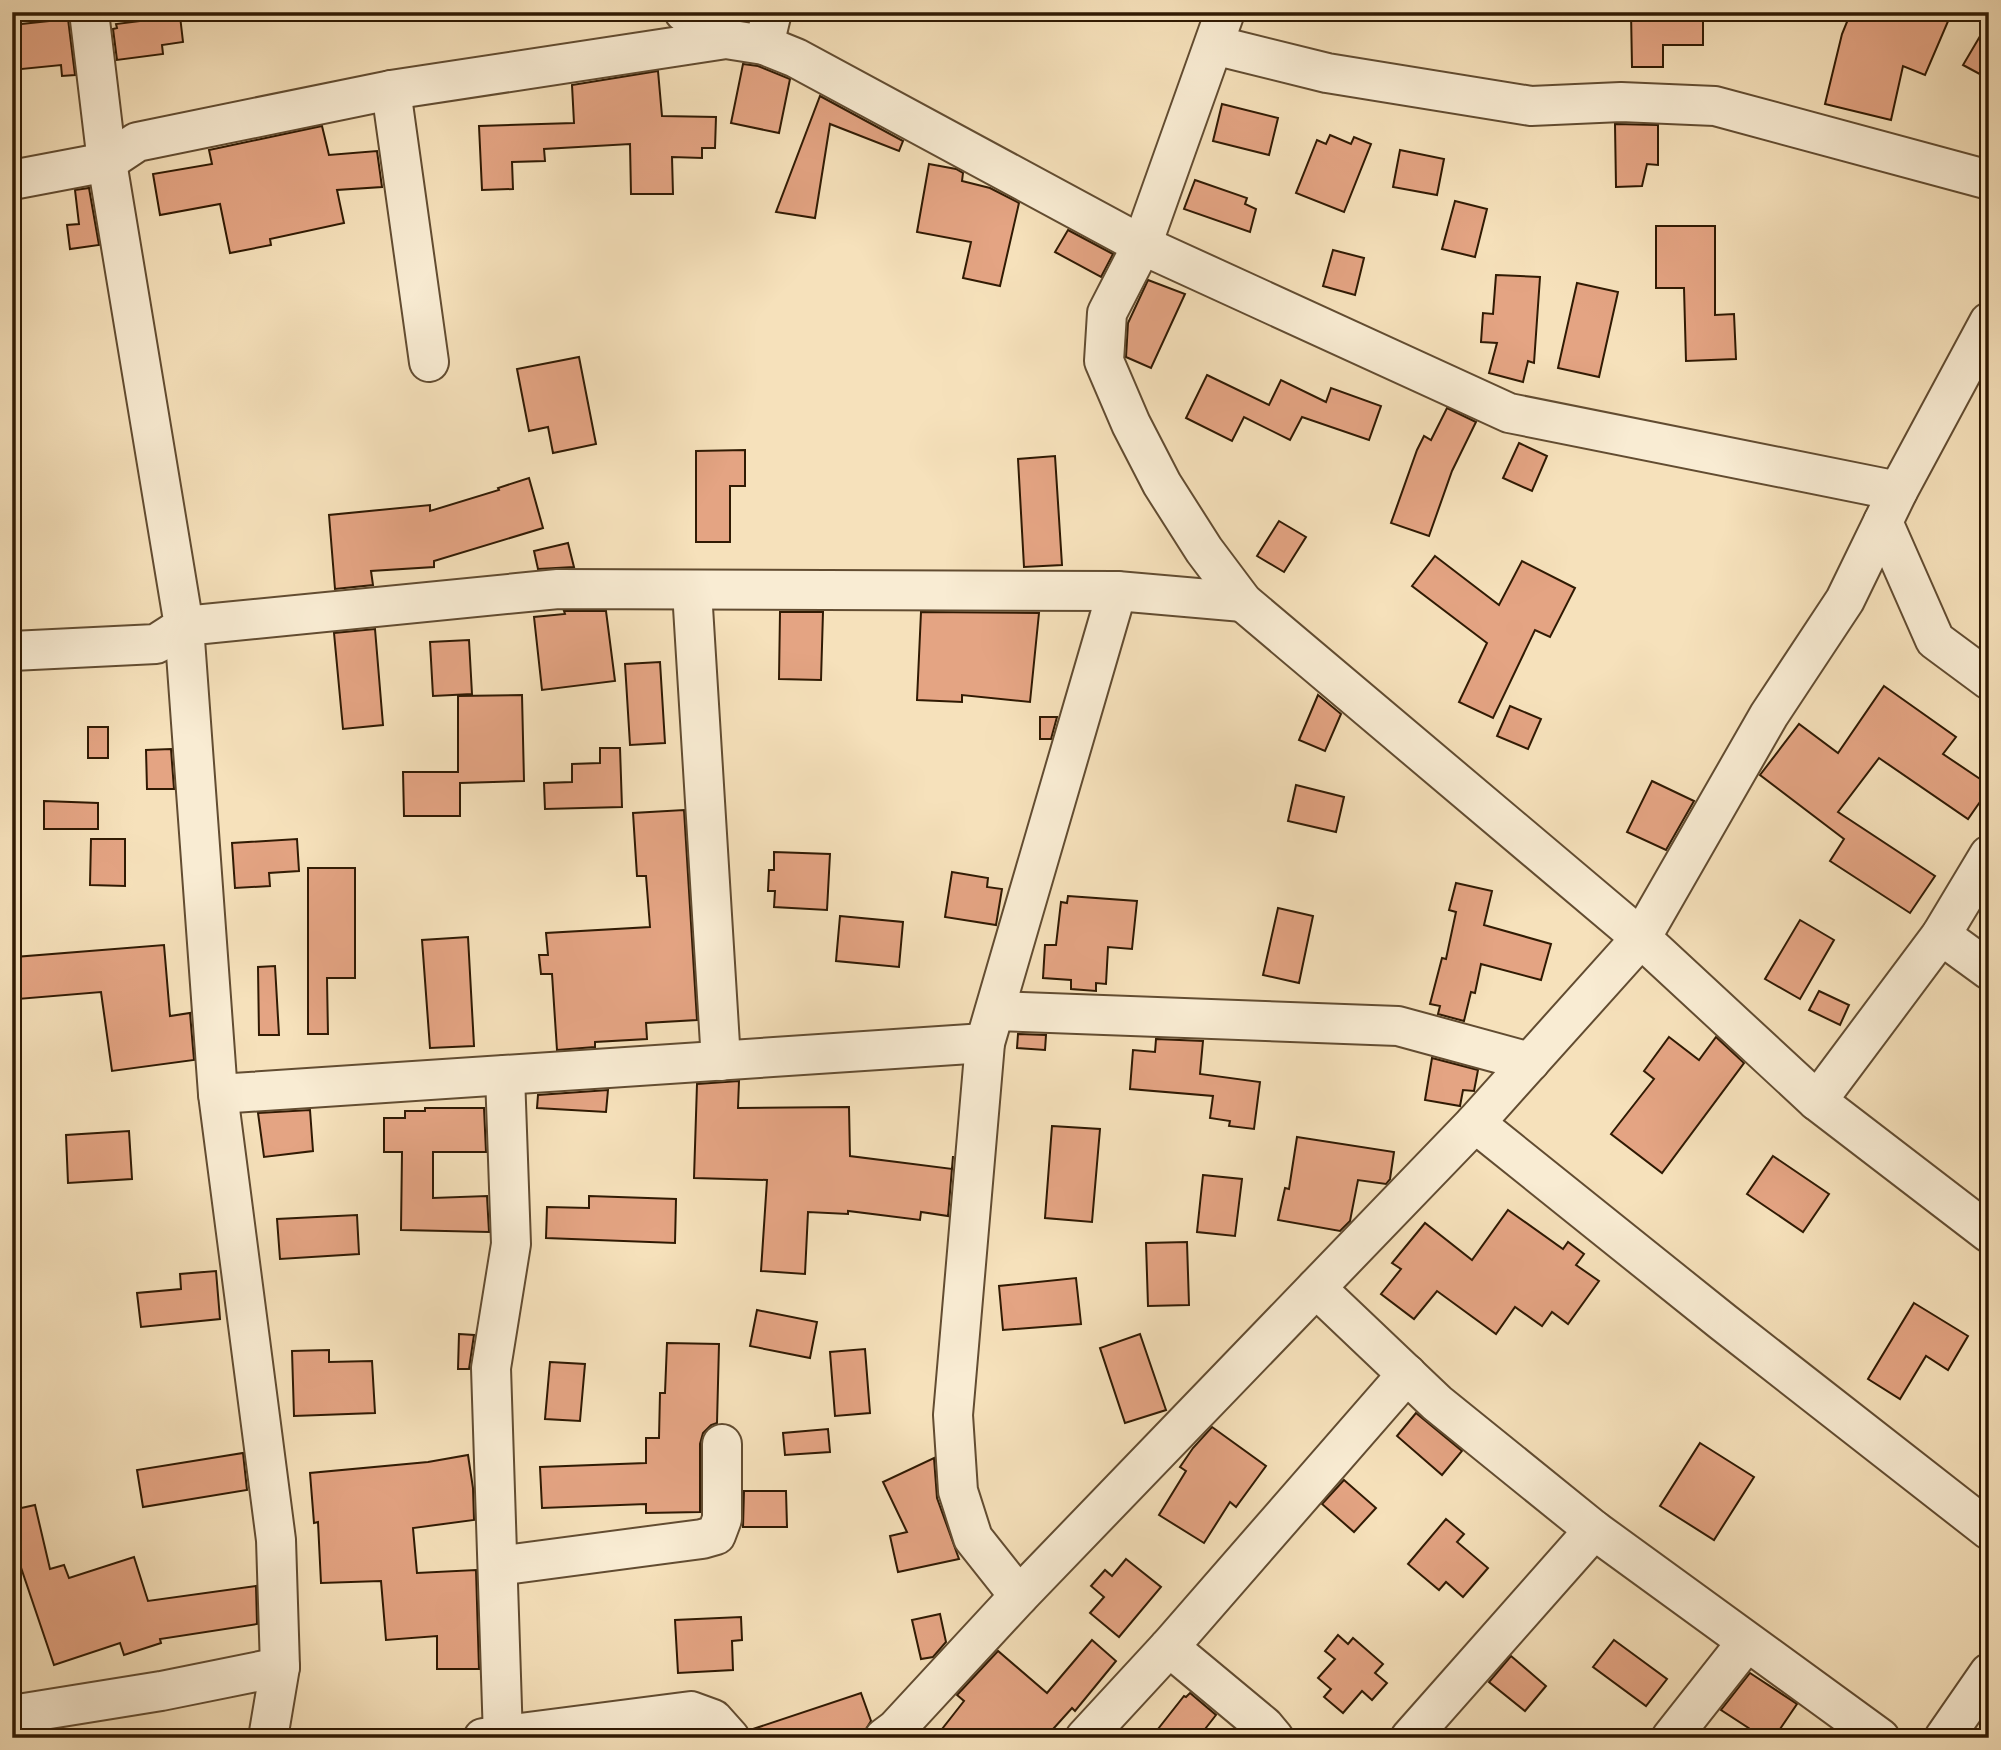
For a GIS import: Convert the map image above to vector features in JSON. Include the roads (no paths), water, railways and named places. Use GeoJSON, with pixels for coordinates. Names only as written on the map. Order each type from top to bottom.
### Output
{"type":"FeatureCollection","features":[{"type":"Feature","properties":{"kind":"street"},"geometry":{"type":"LineString","coordinates":[[89,12],[107,162],[184,626],[218,1094],[276,1541],[280,1667],[268,1738]]}},
{"type":"Feature","properties":{"kind":"street"},"geometry":{"type":"LineString","coordinates":[[684,12],[726,40]]}},
{"type":"Feature","properties":{"kind":"street"},"geometry":{"type":"LineString","coordinates":[[12,180],[107,162],[136,142],[391,90],[726,40],[768,29],[796,58],[1142,244],[1509,413],[1891,506]]}},
{"type":"Feature","properties":{"kind":"street"},"geometry":{"type":"LineString","coordinates":[[1989,180],[1715,106],[1621,102],[1531,106],[1327,73],[1219,29],[1142,244],[1107,313],[1104,361],[1131,424],[1162,484],[1204,550],[1243,601],[1641,938],[1818,1101],[1989,1233]]}},
{"type":"Feature","properties":{"kind":"street"},"geometry":{"type":"LineString","coordinates":[[391,90],[429,362]]}},
{"type":"Feature","properties":{"kind":"street"},"geometry":{"type":"LineString","coordinates":[[884,1738],[896,1729],[1018,1596],[1475,1123],[1641,938],[1769,715],[1845,600],[1891,506],[1989,322]]}},
{"type":"Feature","properties":{"kind":"street"},"geometry":{"type":"LineString","coordinates":[[1891,506],[1935,640],[1989,680]]}},
{"type":"Feature","properties":{"kind":"street"},"geometry":{"type":"LineString","coordinates":[[12,651],[156,644],[184,626],[558,589],[1117,591],[1243,601]]}},
{"type":"Feature","properties":{"kind":"street"},"geometry":{"type":"LineString","coordinates":[[692,591],[721,1061]]}},
{"type":"Feature","properties":{"kind":"street"},"geometry":{"type":"LineString","coordinates":[[1018,1596],[973,1538],[958,1491],[953,1415],[990,1027],[1117,591]]}},
{"type":"Feature","properties":{"kind":"street"},"geometry":{"type":"LineString","coordinates":[[1818,1101],[1941,935],[1989,855]]}},
{"type":"Feature","properties":{"kind":"street"},"geometry":{"type":"LineString","coordinates":[[1941,935],[1989,970]]}},
{"type":"Feature","properties":{"kind":"street"},"geometry":{"type":"LineString","coordinates":[[218,1094],[721,1061],[990,1027],[1398,1027],[1530,1062]]}},
{"type":"Feature","properties":{"kind":"street"},"geometry":{"type":"LineString","coordinates":[[505,1075],[511,1244],[491,1368],[498,1566],[497,1737],[691,1710],[713,1718],[730,1738]]}},
{"type":"Feature","properties":{"kind":"street"},"geometry":{"type":"LineString","coordinates":[[1475,1123],[1989,1530]]}},
{"type":"Feature","properties":{"kind":"street"},"geometry":{"type":"LineString","coordinates":[[1315,1288],[1437,1403],[1594,1530],[1880,1738]]}},
{"type":"Feature","properties":{"kind":"street"},"geometry":{"type":"LineString","coordinates":[[1086,1738],[1407,1374]]}},
{"type":"Feature","properties":{"kind":"street"},"geometry":{"type":"LineString","coordinates":[[498,1566],[716,1535],[722,1519],[722,1444]]}},
{"type":"Feature","properties":{"kind":"street"},"geometry":{"type":"LineString","coordinates":[[1410,1738],[1594,1530]]}},
{"type":"Feature","properties":{"kind":"street"},"geometry":{"type":"LineString","coordinates":[[1671,1738],[1746,1643]]}},
{"type":"Feature","properties":{"kind":"street"},"geometry":{"type":"LineString","coordinates":[[1169,1647],[1264,1726],[1274,1738]]}},
{"type":"Feature","properties":{"kind":"street"},"geometry":{"type":"LineString","coordinates":[[12,1715],[160,1691],[280,1667]]}},
{"type":"Feature","properties":{"kind":"street"},"geometry":{"type":"LineString","coordinates":[[1944,1738],[1989,1674]]}}]}
